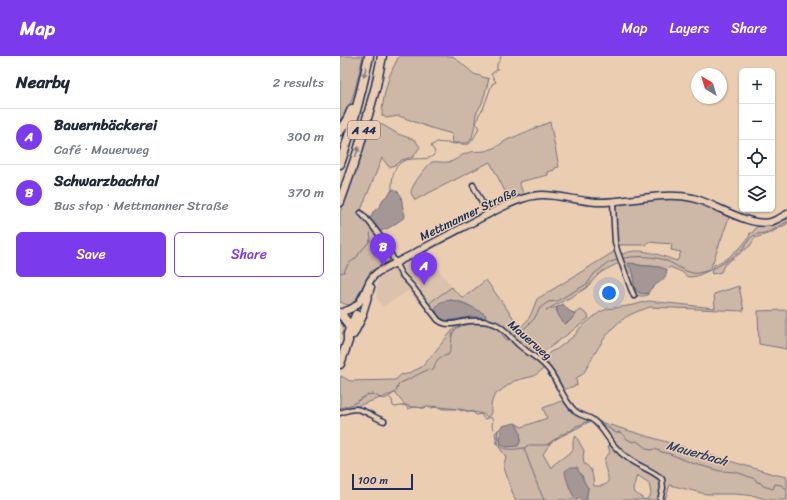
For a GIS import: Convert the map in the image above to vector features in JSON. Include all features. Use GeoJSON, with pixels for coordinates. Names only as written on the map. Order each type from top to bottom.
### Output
{"type":"FeatureCollection","features":[{"type":"Feature","properties":{"kind":"highway","name":"A 44"},"geometry":{"type":"LineString","coordinates":[[340,164],[362,88],[368,56]]}},
{"type":"Feature","properties":{"kind":"highway","name":"A 44"},"geometry":{"type":"LineString","coordinates":[[340,202],[358,151],[376,86],[382,56]]}},
{"type":"Feature","properties":{"kind":"highway"},"geometry":{"type":"LineString","coordinates":[[340,131],[348,118],[362,88]]}},
{"type":"Feature","properties":{"kind":"highway"},"geometry":{"type":"LineString","coordinates":[[342,311],[350,329]]}},
{"type":"Feature","properties":{"kind":"highway"},"geometry":{"type":"LineString","coordinates":[[340,364],[348,341],[348,334],[359,316]]}},
{"type":"Feature","properties":{"kind":"highway"},"geometry":{"type":"LineString","coordinates":[[348,341],[353,335],[359,316]]}},
{"type":"Feature","properties":{"kind":"main road","name":"Mettmanner Straße"},"geometry":{"type":"LineString","coordinates":[[342,311],[351,310],[356,306],[366,290],[371,278],[383,269],[488,215],[520,200],[536,196],[563,196],[596,202],[660,197],[686,197],[701,200],[748,220],[764,223],[773,221],[787,214]]}},
{"type":"Feature","properties":{"kind":"main road","name":"Mettmanner Straße"},"geometry":{"type":"LineString","coordinates":[[359,316],[374,280],[383,269]]}},
{"type":"Feature","properties":{"kind":"main road"},"geometry":{"type":"LineString","coordinates":[[342,311],[359,316],[366,290]]}},
{"type":"Feature","properties":{"kind":"street"},"geometry":{"type":"LineString","coordinates":[[473,185],[488,215]]}},
{"type":"Feature","properties":{"kind":"street"},"geometry":{"type":"LineString","coordinates":[[613,201],[615,242],[634,296]]}},
{"type":"Feature","properties":{"kind":"street"},"geometry":{"type":"LineString","coordinates":[[361,213],[384,241],[394,263]]}},
{"type":"Feature","properties":{"kind":"street","name":"Mauerweg"},"geometry":{"type":"LineString","coordinates":[[394,263],[401,274],[440,322],[451,325],[470,321],[486,322],[498,325],[527,352],[539,359],[547,367],[570,405],[576,412],[593,420],[614,446],[629,459],[660,476],[662,479],[663,488],[660,500]]}},
{"type":"Feature","properties":{"kind":"street"},"geometry":{"type":"LineString","coordinates":[[340,413],[354,409],[384,421]]}},
{"type":"Feature","properties":{"kind":"shaded area"},"geometry":{"type":"Polygon","coordinates":[[[340,56],[363,56],[357,83],[349,108],[340,124],[340,56]]]}},
{"type":"Feature","properties":{"kind":"shaded area"},"geometry":{"type":"Polygon","coordinates":[[[399,56],[453,56],[474,74],[489,79],[482,103],[476,114],[472,138],[468,143],[453,143],[452,134],[399,116],[386,118],[382,115],[387,85],[399,56]]]}},
{"type":"Feature","properties":{"kind":"shaded area"},"geometry":{"type":"Polygon","coordinates":[[[371,122],[381,124],[398,134],[415,140],[420,147],[413,157],[402,160],[389,167],[382,158],[359,215],[368,223],[383,242],[391,260],[370,272],[354,303],[349,305],[340,302],[340,213],[371,122]]]}},
{"type":"Feature","properties":{"kind":"shaded area"},"geometry":{"type":"Polygon","coordinates":[[[550,122],[559,167],[548,172],[548,175],[519,182],[524,196],[510,201],[490,162],[415,200],[411,194],[417,180],[432,162],[451,162],[467,153],[488,150],[507,140],[550,122]]]}},
{"type":"Feature","properties":{"kind":"shaded area"},"geometry":{"type":"Polygon","coordinates":[[[394,189],[401,196],[405,217],[390,227],[380,231],[370,219],[373,212],[380,206],[383,199],[394,189]]]}},
{"type":"Feature","properties":{"kind":"shaded area"},"geometry":{"type":"Polygon","coordinates":[[[660,198],[690,199],[730,215],[710,270],[697,276],[689,277],[670,267],[667,270],[659,267],[633,263],[628,265],[634,275],[634,286],[636,290],[645,294],[648,293],[646,296],[639,296],[634,294],[620,256],[633,251],[640,251],[656,254],[677,261],[681,252],[671,250],[672,244],[648,242],[647,245],[616,245],[615,202],[660,198]]]}},
{"type":"Feature","properties":{"kind":"shaded area"},"geometry":{"type":"Polygon","coordinates":[[[787,215],[787,224],[770,233],[755,238],[750,246],[724,265],[721,272],[712,274],[711,272],[714,265],[728,258],[741,247],[749,237],[750,233],[752,233],[759,224],[787,215]]]}},
{"type":"Feature","properties":{"kind":"shaded area"},"geometry":{"type":"Polygon","coordinates":[[[424,250],[452,287],[424,308],[408,291],[383,307],[376,297],[378,278],[401,262],[424,250]]]}},
{"type":"Feature","properties":{"kind":"shaded area"},"geometry":{"type":"Polygon","coordinates":[[[617,250],[621,262],[603,271],[586,288],[546,310],[557,307],[556,311],[575,315],[575,313],[581,310],[588,315],[589,318],[540,355],[527,349],[508,330],[497,323],[488,320],[452,324],[442,322],[428,305],[452,287],[463,298],[486,280],[520,327],[529,318],[537,299],[617,250]],[[450,300],[448,321],[471,317],[484,318],[469,306],[461,302],[450,300]]]}},
{"type":"Feature","properties":{"kind":"shaded area"},"geometry":{"type":"Polygon","coordinates":[[[628,263],[642,266],[653,266],[667,270],[665,277],[662,280],[648,293],[642,294],[635,289],[634,275],[628,263]]]}},
{"type":"Feature","properties":{"kind":"shaded area"},"geometry":{"type":"Polygon","coordinates":[[[739,286],[744,311],[650,307],[626,317],[613,328],[603,340],[583,374],[576,378],[577,385],[563,390],[545,361],[550,352],[557,349],[575,335],[580,328],[592,318],[607,309],[634,305],[648,301],[715,308],[714,294],[739,286]]]}},
{"type":"Feature","properties":{"kind":"shaded area"},"geometry":{"type":"Polygon","coordinates":[[[450,300],[460,302],[473,308],[486,315],[485,318],[473,317],[447,320],[439,317],[436,307],[441,302],[450,300]]]}},
{"type":"Feature","properties":{"kind":"shaded area"},"geometry":{"type":"Polygon","coordinates":[[[563,304],[575,315],[565,324],[557,312],[557,307],[563,304]]]}},
{"type":"Feature","properties":{"kind":"shaded area"},"geometry":{"type":"Polygon","coordinates":[[[787,310],[787,349],[759,344],[758,311],[787,310]]]}},
{"type":"Feature","properties":{"kind":"shaded area"},"geometry":{"type":"Polygon","coordinates":[[[470,322],[484,323],[498,327],[546,367],[534,376],[514,381],[496,394],[491,405],[491,414],[487,417],[483,414],[459,409],[430,406],[408,409],[395,393],[340,411],[341,376],[350,381],[395,380],[402,374],[404,375],[422,367],[457,325],[470,322]]]}},
{"type":"Feature","properties":{"kind":"shaded area"},"geometry":{"type":"Polygon","coordinates":[[[564,400],[576,413],[593,420],[552,441],[543,454],[551,468],[573,450],[573,440],[576,436],[584,451],[584,464],[591,470],[594,486],[602,486],[606,484],[608,480],[604,462],[605,457],[610,453],[608,446],[613,445],[598,423],[600,422],[787,477],[787,500],[769,500],[755,496],[736,494],[706,494],[670,485],[665,500],[645,500],[586,500],[588,488],[582,475],[575,498],[578,500],[515,500],[504,468],[506,457],[497,444],[495,433],[502,426],[500,442],[507,447],[515,445],[518,427],[515,423],[522,427],[547,418],[543,408],[564,400]],[[637,475],[633,489],[634,492],[645,500],[651,494],[649,483],[637,475]]]}},
{"type":"Feature","properties":{"kind":"shaded area"},"geometry":{"type":"Polygon","coordinates":[[[515,423],[520,434],[520,443],[518,446],[507,447],[501,445],[500,438],[502,426],[515,423]]]}},
{"type":"Feature","properties":{"kind":"shaded area"},"geometry":{"type":"Polygon","coordinates":[[[570,468],[577,468],[588,488],[586,500],[576,499],[567,482],[565,471],[570,468]]]}},
{"type":"Feature","properties":{"kind":"waterway"},"geometry":{"type":"LineString","coordinates":[[392,191],[393,175],[397,166],[403,161],[432,157],[435,152],[431,146],[437,142],[455,144],[469,144],[471,142],[479,126],[476,124],[479,114],[483,109],[492,84],[496,82],[491,74],[497,70],[497,64],[501,56]]}},
{"type":"Feature","properties":{"kind":"waterway"},"geometry":{"type":"LineString","coordinates":[[621,259],[651,257],[662,259],[691,273],[704,272],[722,264],[734,256],[743,248],[750,238],[755,235],[771,231],[787,222]]}},
{"type":"Feature","properties":{"kind":"waterway"},"geometry":{"type":"LineString","coordinates":[[340,273],[344,272],[348,264],[356,258],[369,242],[371,233]]}},
{"type":"Feature","properties":{"kind":"waterway"},"geometry":{"type":"LineString","coordinates":[[513,337],[526,327],[534,319],[540,308],[548,302],[557,301],[587,284],[594,274],[604,266],[610,262],[618,260]]}},
{"type":"Feature","properties":{"kind":"waterway"},"geometry":{"type":"LineString","coordinates":[[340,408],[353,404],[367,395],[372,394],[383,399],[389,397],[396,391],[399,384],[429,369],[432,371],[438,359],[448,355],[451,349],[452,336],[457,328],[467,324],[491,326],[499,329],[507,340],[510,339]]}},
{"type":"Feature","properties":{"kind":"waterway"},"geometry":{"type":"LineString","coordinates":[[390,398],[393,406],[395,407],[406,405],[423,408],[426,406],[430,408],[438,407],[443,409],[464,410],[473,412],[476,415],[481,414],[484,419],[491,417],[494,429]]}},
{"type":"Feature","properties":{"kind":"waterway","name":"Mauerbach"},"geometry":{"type":"LineString","coordinates":[[524,448],[529,445],[546,445],[561,434],[571,431],[576,426],[589,420]]}},
{"type":"Feature","properties":{"kind":"waterway","name":"Mauerbach"},"geometry":{"type":"LineString","coordinates":[[601,423],[616,433],[620,432],[627,439],[633,442],[637,441],[647,449],[654,449],[692,463],[720,471],[736,472],[755,479],[763,486],[773,489],[775,484],[781,485],[787,489]]}},
{"type":"Feature","properties":{"kind":"waterway"},"geometry":{"type":"LineString","coordinates":[[498,430],[497,436],[499,446],[505,449],[524,448],[544,500]]}},
{"type":"Feature","properties":{"kind":"place","name":"Schwarzbachtal"},"geometry":{"type":"Point","coordinates":[383,266]}},
{"type":"Feature","properties":{"kind":"place","name":"Bauernbäckerei"},"geometry":{"type":"Point","coordinates":[424,285]}}]}
